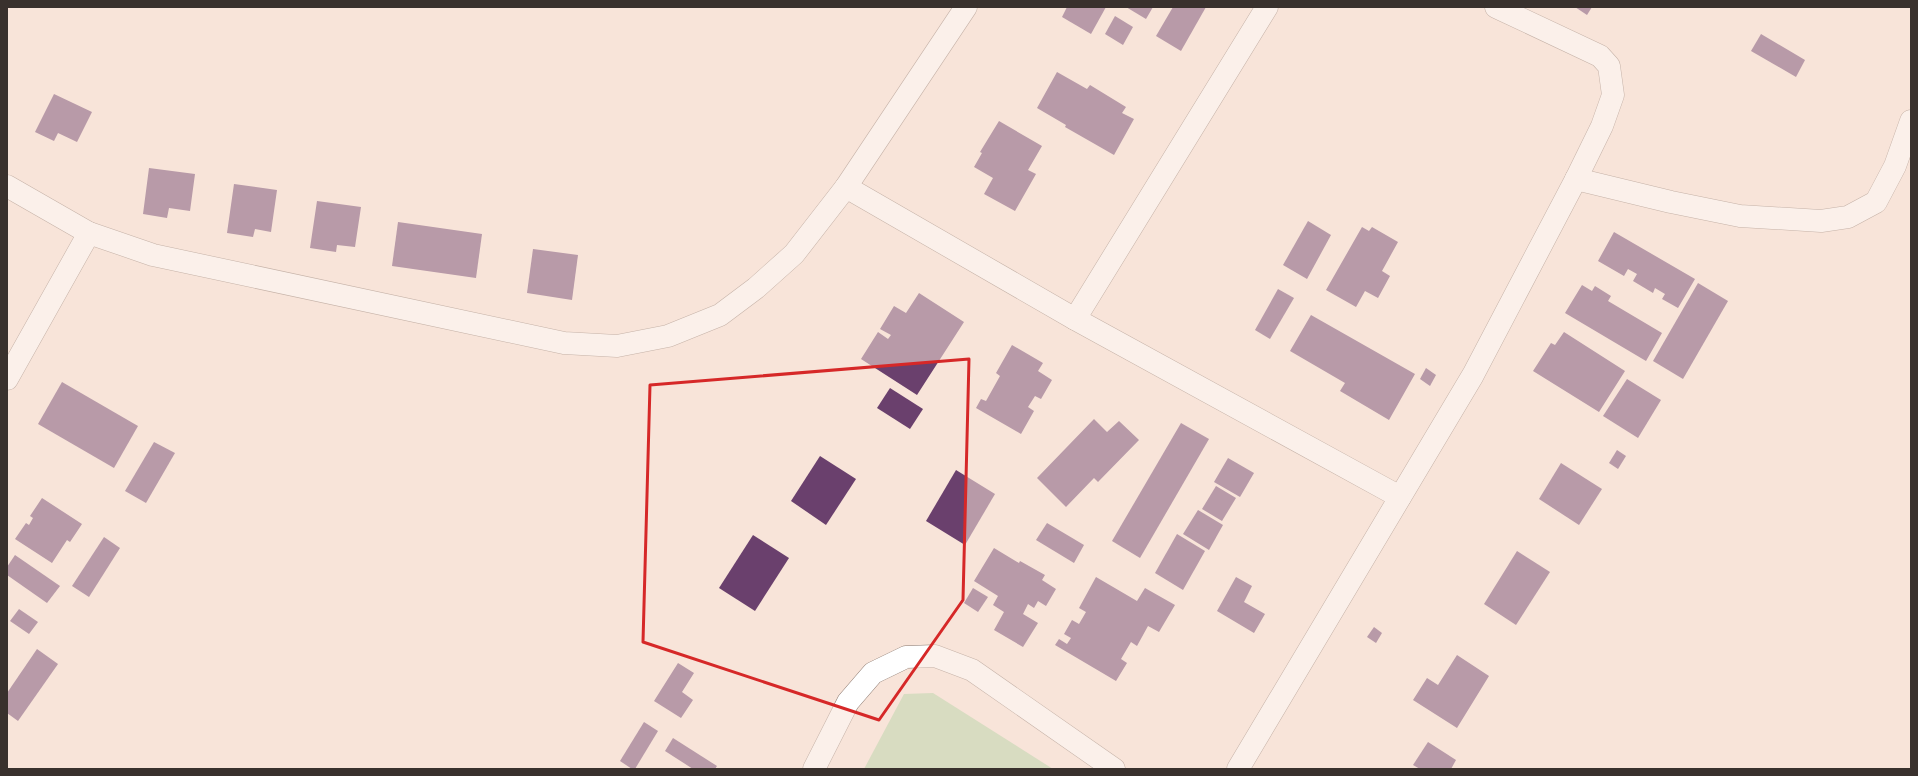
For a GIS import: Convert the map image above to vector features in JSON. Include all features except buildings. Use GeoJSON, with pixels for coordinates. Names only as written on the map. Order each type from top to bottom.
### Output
{"type":"FeatureCollection","features":[{"type":"Feature","properties":{"kind":"street"},"geometry":{"type":"LineString","coordinates":[[7,186],[89,233],[154,255],[564,343],[617,346],[668,336],[720,315],[756,288],[794,254],[846,187],[966,7]]}},
{"type":"Feature","properties":{"kind":"street"},"geometry":{"type":"LineString","coordinates":[[1075,319],[1267,7]]}},
{"type":"Feature","properties":{"kind":"street"},"geometry":{"type":"LineString","coordinates":[[1238,769],[1473,375],[1576,179],[1602,126],[1613,95],[1610,66],[1600,56],[1496,7]]}},
{"type":"Feature","properties":{"kind":"street"},"geometry":{"type":"LineString","coordinates":[[1576,179],[1671,202],[1740,216],[1821,221],[1848,218],[1876,202],[1895,166],[1911,121]]}},
{"type":"Feature","properties":{"kind":"street"},"geometry":{"type":"LineString","coordinates":[[846,187],[1075,319],[1400,497]]}},
{"type":"Feature","properties":{"kind":"street"},"geometry":{"type":"LineString","coordinates":[[7,379],[89,233]]}},
{"type":"Feature","properties":{"kind":"street"},"geometry":{"type":"LineString","coordinates":[[814,769],[848,702],[873,673],[906,657],[935,656],[972,670],[1114,769]]}},
{"type":"Feature","properties":{"kind":"highlighted area"},"geometry":{"type":"Polygon","coordinates":[[[969,359],[963,600],[879,720],[643,642],[650,385],[969,359]]]}},
{"type":"Feature","properties":{"kind":"green space"},"geometry":{"type":"Polygon","coordinates":[[[933,693],[1053,769],[864,769],[904,694],[933,693]]]}}]}
